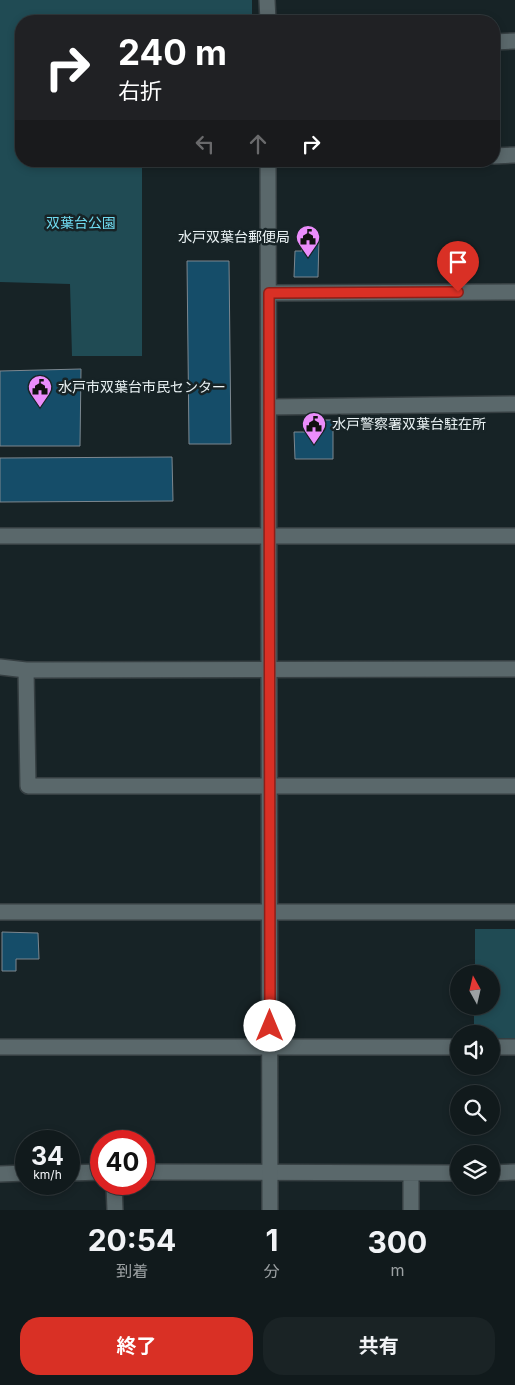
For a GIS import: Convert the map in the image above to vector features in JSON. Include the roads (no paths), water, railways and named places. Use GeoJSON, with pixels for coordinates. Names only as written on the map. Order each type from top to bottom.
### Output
{"type":"FeatureCollection","features":[{"type":"Feature","properties":{"kind":"street"},"geometry":{"type":"LineString","coordinates":[[267,0],[268,15]]}},
{"type":"Feature","properties":{"kind":"street"},"geometry":{"type":"LineString","coordinates":[[500,42],[515,41]]}},
{"type":"Feature","properties":{"kind":"street"},"geometry":{"type":"LineString","coordinates":[[500,156],[515,155]]}},
{"type":"Feature","properties":{"kind":"street"},"geometry":{"type":"LineString","coordinates":[[268,167],[270,1210]]}},
{"type":"Feature","properties":{"kind":"street"},"geometry":{"type":"LineString","coordinates":[[269,293],[515,292]]}},
{"type":"Feature","properties":{"kind":"street"},"geometry":{"type":"LineString","coordinates":[[269,407],[515,404]]}},
{"type":"Feature","properties":{"kind":"street"},"geometry":{"type":"LineString","coordinates":[[0,536],[515,536]]}},
{"type":"Feature","properties":{"kind":"street"},"geometry":{"type":"LineString","coordinates":[[0,667],[26,670],[268,668],[515,669]]}},
{"type":"Feature","properties":{"kind":"street"},"geometry":{"type":"LineString","coordinates":[[26,670],[28,786],[269,788],[515,786]]}},
{"type":"Feature","properties":{"kind":"street"},"geometry":{"type":"LineString","coordinates":[[0,912],[515,912]]}},
{"type":"Feature","properties":{"kind":"street"},"geometry":{"type":"LineString","coordinates":[[0,1047],[270,1045],[450,1047]]}},
{"type":"Feature","properties":{"kind":"street"},"geometry":{"type":"LineString","coordinates":[[500,1047],[515,1047]]}},
{"type":"Feature","properties":{"kind":"street"},"geometry":{"type":"LineString","coordinates":[[155,1172],[450,1173]]}},
{"type":"Feature","properties":{"kind":"street"},"geometry":{"type":"LineString","coordinates":[[500,1173],[515,1172]]}},
{"type":"Feature","properties":{"kind":"street"},"geometry":{"type":"LineString","coordinates":[[0,1174],[15,1173]]}},
{"type":"Feature","properties":{"kind":"street"},"geometry":{"type":"LineString","coordinates":[[411,1173],[411,1210]]}},
{"type":"Feature","properties":{"kind":"street"},"geometry":{"type":"LineString","coordinates":[[114,1195],[115,1210]]}},
{"type":"Feature","properties":{"kind":"place","name":"水戸双葉台郵便局"},"geometry":{"type":"Point","coordinates":[308,258]}},
{"type":"Feature","properties":{"kind":"place","name":"水戸市双葉台市民センター"},"geometry":{"type":"Point","coordinates":[40,408]}},
{"type":"Feature","properties":{"kind":"place","name":"水戸警察署双葉台駐在所"},"geometry":{"type":"Point","coordinates":[314,445]}},
{"type":"Feature","properties":{"kind":"park label","name":"双葉台公園"},"geometry":{"type":"Point","coordinates":[81,223]}}]}
